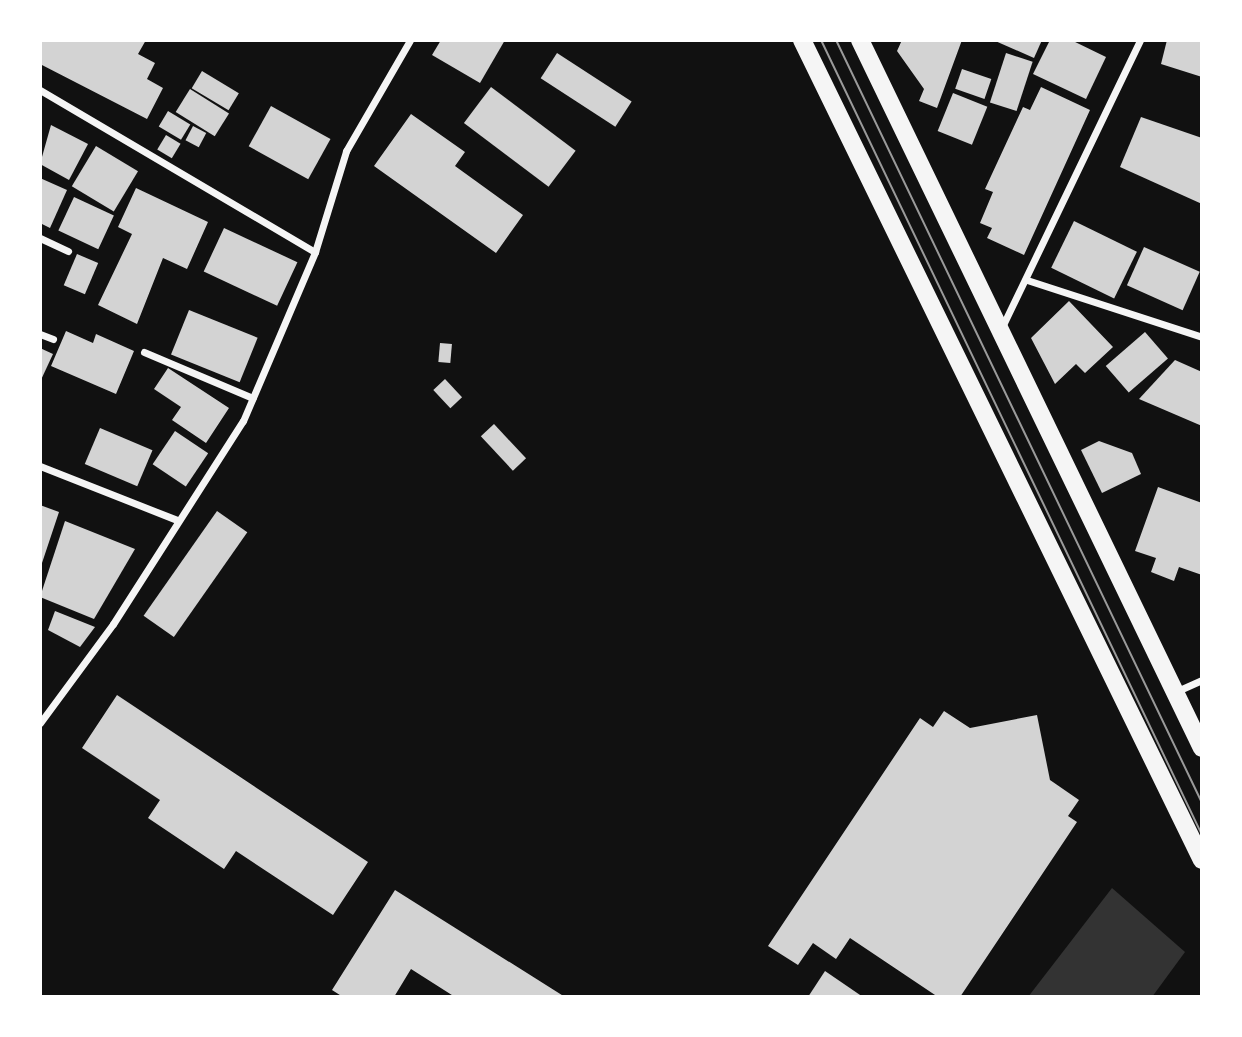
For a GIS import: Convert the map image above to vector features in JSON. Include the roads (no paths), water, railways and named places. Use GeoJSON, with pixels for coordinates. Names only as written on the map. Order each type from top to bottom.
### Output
{"type":"FeatureCollection","features":[{"type":"Feature","properties":{"kind":"main road"},"geometry":{"type":"LineString","coordinates":[[802,40],[1202,859]]}},
{"type":"Feature","properties":{"kind":"main road"},"geometry":{"type":"LineString","coordinates":[[860,40],[999,333],[1202,748]]}},
{"type":"Feature","properties":{"kind":"street"},"geometry":{"type":"LineString","coordinates":[[40,723],[113,624],[253,398],[315,253],[346,151],[410,40]]}},
{"type":"Feature","properties":{"kind":"street"},"geometry":{"type":"LineString","coordinates":[[999,333],[1140,40]]}},
{"type":"Feature","properties":{"kind":"street"},"geometry":{"type":"LineString","coordinates":[[40,90],[315,253]]}},
{"type":"Feature","properties":{"kind":"street"},"geometry":{"type":"LineString","coordinates":[[40,238],[68,251]]}},
{"type":"Feature","properties":{"kind":"street"},"geometry":{"type":"LineString","coordinates":[[1027,279],[1202,337]]}},
{"type":"Feature","properties":{"kind":"street"},"geometry":{"type":"LineString","coordinates":[[40,334],[53,339]]}},
{"type":"Feature","properties":{"kind":"street"},"geometry":{"type":"LineString","coordinates":[[144,352],[253,398]]}},
{"type":"Feature","properties":{"kind":"street"},"geometry":{"type":"LineString","coordinates":[[40,466],[177,520]]}},
{"type":"Feature","properties":{"kind":"street"},"geometry":{"type":"LineString","coordinates":[[1174,692],[1202,680]]}},
{"type":"Feature","properties":{"kind":"tram line"},"geometry":{"type":"LineString","coordinates":[[821,40],[1202,835]]}},
{"type":"Feature","properties":{"kind":"tram line"},"geometry":{"type":"LineString","coordinates":[[836,40],[1202,803]]}}]}
